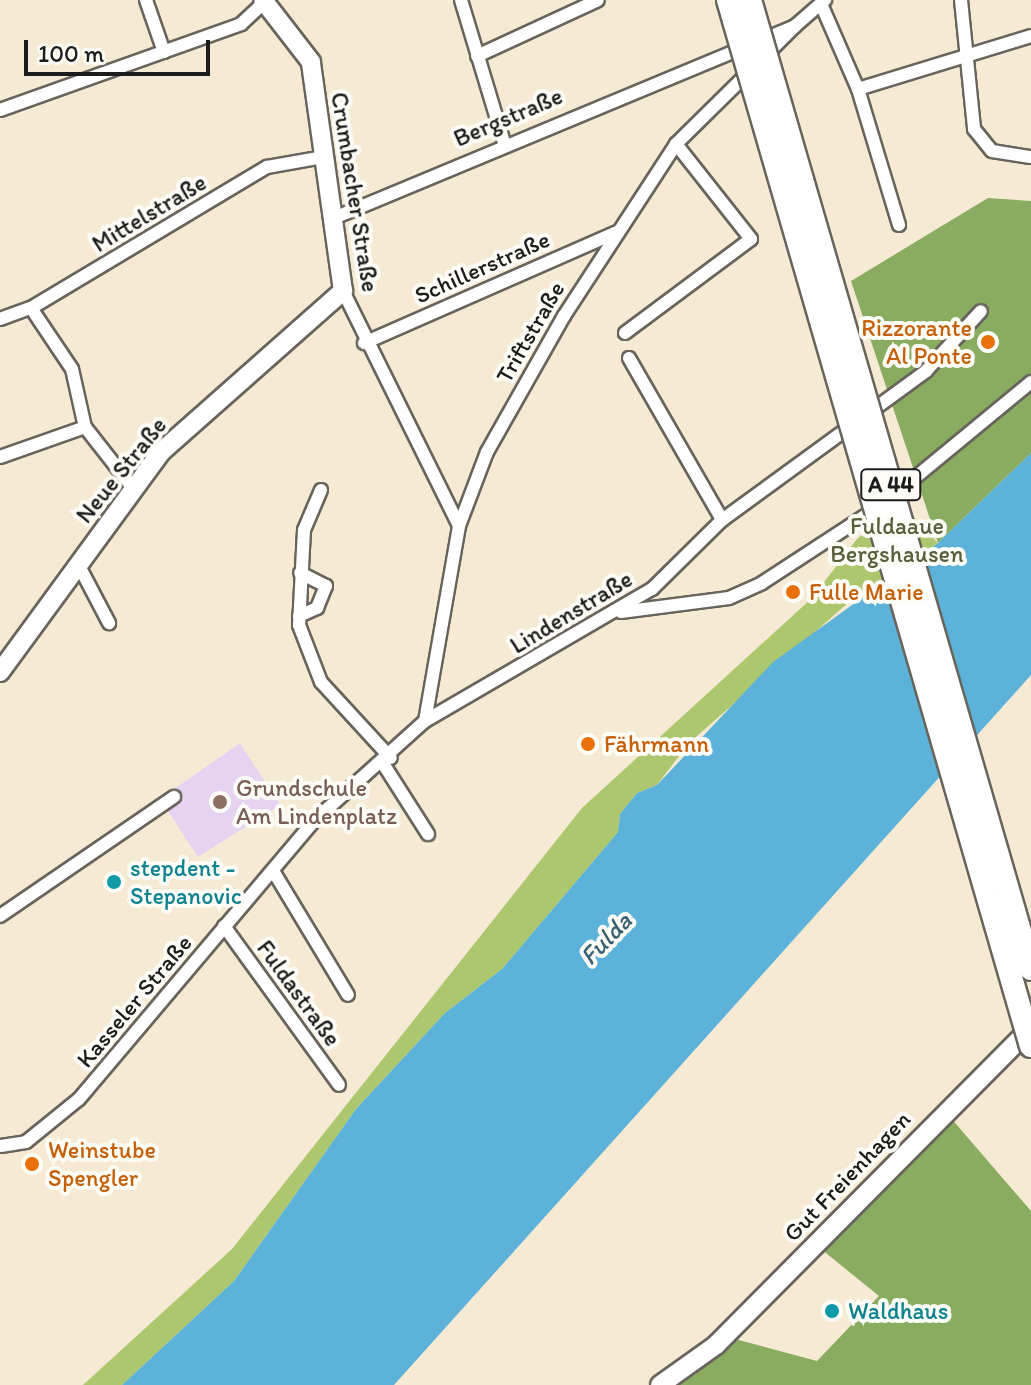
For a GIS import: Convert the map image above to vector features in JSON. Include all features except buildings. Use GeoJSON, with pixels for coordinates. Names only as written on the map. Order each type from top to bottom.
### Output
{"type":"FeatureCollection","features":[{"type":"Feature","properties":{"kind":"highway","name":"A 44"},"geometry":{"type":"LineString","coordinates":[[728,0],[1023,1044]]}},
{"type":"Feature","properties":{"kind":"highway","name":"A 44"},"geometry":{"type":"LineString","coordinates":[[750,0],[1031,969]]}},
{"type":"Feature","properties":{"kind":"street"},"geometry":{"type":"LineString","coordinates":[[146,0],[164,52]]}},
{"type":"Feature","properties":{"kind":"street"},"geometry":{"type":"LineString","coordinates":[[461,0],[504,142]]}},
{"type":"Feature","properties":{"kind":"street"},"geometry":{"type":"LineString","coordinates":[[477,56],[598,0]]}},
{"type":"Feature","properties":{"kind":"street"},"geometry":{"type":"LineString","coordinates":[[961,0],[963,56],[974,129],[992,151],[1031,157]]}},
{"type":"Feature","properties":{"kind":"street"},"geometry":{"type":"LineString","coordinates":[[0,110],[241,24],[264,1]]}},
{"type":"Feature","properties":{"kind":"street","name":"Crumbacher Straße"},"geometry":{"type":"LineString","coordinates":[[264,1],[307,52],[343,291],[364,343],[459,526]]}},
{"type":"Feature","properties":{"kind":"street"},"geometry":{"type":"LineString","coordinates":[[823,2],[858,89],[899,225]]}},
{"type":"Feature","properties":{"kind":"street","name":"Triftstraße"},"geometry":{"type":"LineString","coordinates":[[425,721],[459,526],[487,452],[617,232],[676,144],[823,2]]}},
{"type":"Feature","properties":{"kind":"street","name":"Bergstraße"},"geometry":{"type":"LineString","coordinates":[[334,218],[504,142],[701,60],[795,26]]}},
{"type":"Feature","properties":{"kind":"street"},"geometry":{"type":"LineString","coordinates":[[858,89],[1031,36]]}},
{"type":"Feature","properties":{"kind":"street"},"geometry":{"type":"LineString","coordinates":[[736,47],[747,73]]}},
{"type":"Feature","properties":{"kind":"street"},"geometry":{"type":"LineString","coordinates":[[625,333],[751,239],[676,144]]}},
{"type":"Feature","properties":{"kind":"street","name":"Mittelstraße"},"geometry":{"type":"LineString","coordinates":[[0,319],[31,308],[267,167],[324,157]]}},
{"type":"Feature","properties":{"kind":"street","name":"Schillerstraße"},"geometry":{"type":"LineString","coordinates":[[364,343],[617,232]]}},
{"type":"Feature","properties":{"kind":"street","name":"Neue Straße"},"geometry":{"type":"LineString","coordinates":[[0,672],[132,487],[199,415],[343,291]]}},
{"type":"Feature","properties":{"kind":"street"},"geometry":{"type":"LineString","coordinates":[[31,308],[72,369],[85,427],[132,487]]}},
{"type":"Feature","properties":{"kind":"street","name":"Lindenstraße"},"geometry":{"type":"LineString","coordinates":[[425,721],[618,613],[679,566],[722,520],[926,371],[981,311]]}},
{"type":"Feature","properties":{"kind":"street"},"geometry":{"type":"LineString","coordinates":[[629,358],[722,520]]}},
{"type":"Feature","properties":{"kind":"street"},"geometry":{"type":"LineString","coordinates":[[618,613],[729,598],[762,583],[883,504],[1031,382]]}},
{"type":"Feature","properties":{"kind":"street"},"geometry":{"type":"LineString","coordinates":[[0,457],[85,427]]}},
{"type":"Feature","properties":{"kind":"street"},"geometry":{"type":"LineString","coordinates":[[321,490],[304,530],[299,616],[321,682],[388,761],[428,834]]}},
{"type":"Feature","properties":{"kind":"street"},"geometry":{"type":"LineString","coordinates":[[78,564],[109,623]]}},
{"type":"Feature","properties":{"kind":"street"},"geometry":{"type":"LineString","coordinates":[[299,616],[317,608],[326,586],[300,573]]}},
{"type":"Feature","properties":{"kind":"street","name":"Kasseler Straße"},"geometry":{"type":"LineString","coordinates":[[0,1146],[26,1142],[79,1099],[224,926],[275,874],[316,819],[388,761],[425,721]]}},
{"type":"Feature","properties":{"kind":"street"},"geometry":{"type":"LineString","coordinates":[[0,916],[174,797]]}},
{"type":"Feature","properties":{"kind":"street"},"geometry":{"type":"LineString","coordinates":[[275,874],[348,995]]}},
{"type":"Feature","properties":{"kind":"street","name":"Fuldastraße"},"geometry":{"type":"LineString","coordinates":[[224,926],[339,1085]]}},
{"type":"Feature","properties":{"kind":"street","name":"Gut Freienhagen"},"geometry":{"type":"LineString","coordinates":[[660,1385],[716,1345],[1023,1044],[1031,1028]]}},
{"type":"Feature","properties":{"kind":"shaded area","name":"Grundschule Am Lindenplatz"},"geometry":{"type":"Polygon","coordinates":[[[240,743],[280,805],[198,857],[160,799],[240,743]]]}},
{"type":"Feature","properties":{"kind":"green space"},"geometry":{"type":"Polygon","coordinates":[[[988,198],[1031,201],[1031,453],[938,543],[851,281],[988,198]]]}},
{"type":"Feature","properties":{"kind":"green space","name":"Fuldaaue Bergshausen"},"geometry":{"type":"Polygon","coordinates":[[[901,504],[938,543],[849,602],[689,743],[657,785],[637,793],[620,814],[618,832],[502,969],[445,1013],[356,1109],[234,1281],[122,1385],[83,1385],[232,1249],[582,808],[812,598],[857,539],[901,504]]]}},
{"type":"Feature","properties":{"kind":"green space"},"geometry":{"type":"Polygon","coordinates":[[[950,1117],[1031,1211],[1031,1385],[671,1385],[735,1339],[817,1361],[879,1296],[821,1249],[950,1117]]]}},
{"type":"Feature","properties":{"kind":"water","name":"Fulda"},"geometry":{"type":"Polygon","coordinates":[[[1031,453],[1031,675],[394,1385],[122,1385],[234,1281],[356,1109],[445,1013],[502,969],[618,832],[620,814],[637,793],[657,785],[773,662],[938,543],[1031,453]]]}},
{"type":"Feature","properties":{"kind":"place","name":"Rizzorante Al Ponte"},"geometry":{"type":"Point","coordinates":[988,342]}},
{"type":"Feature","properties":{"kind":"place","name":"Fulle Marie"},"geometry":{"type":"Point","coordinates":[793,592]}},
{"type":"Feature","properties":{"kind":"place","name":"Fährmann"},"geometry":{"type":"Point","coordinates":[588,744]}},
{"type":"Feature","properties":{"kind":"place","name":"Grundschule Am Lindenplatz"},"geometry":{"type":"Point","coordinates":[220,802]}},
{"type":"Feature","properties":{"kind":"place","name":"stepdent - Stepanovic"},"geometry":{"type":"Point","coordinates":[114,882]}},
{"type":"Feature","properties":{"kind":"place","name":"Weinstube Spengler"},"geometry":{"type":"Point","coordinates":[32,1164]}},
{"type":"Feature","properties":{"kind":"place","name":"Waldhaus"},"geometry":{"type":"Point","coordinates":[832,1311]}}]}
